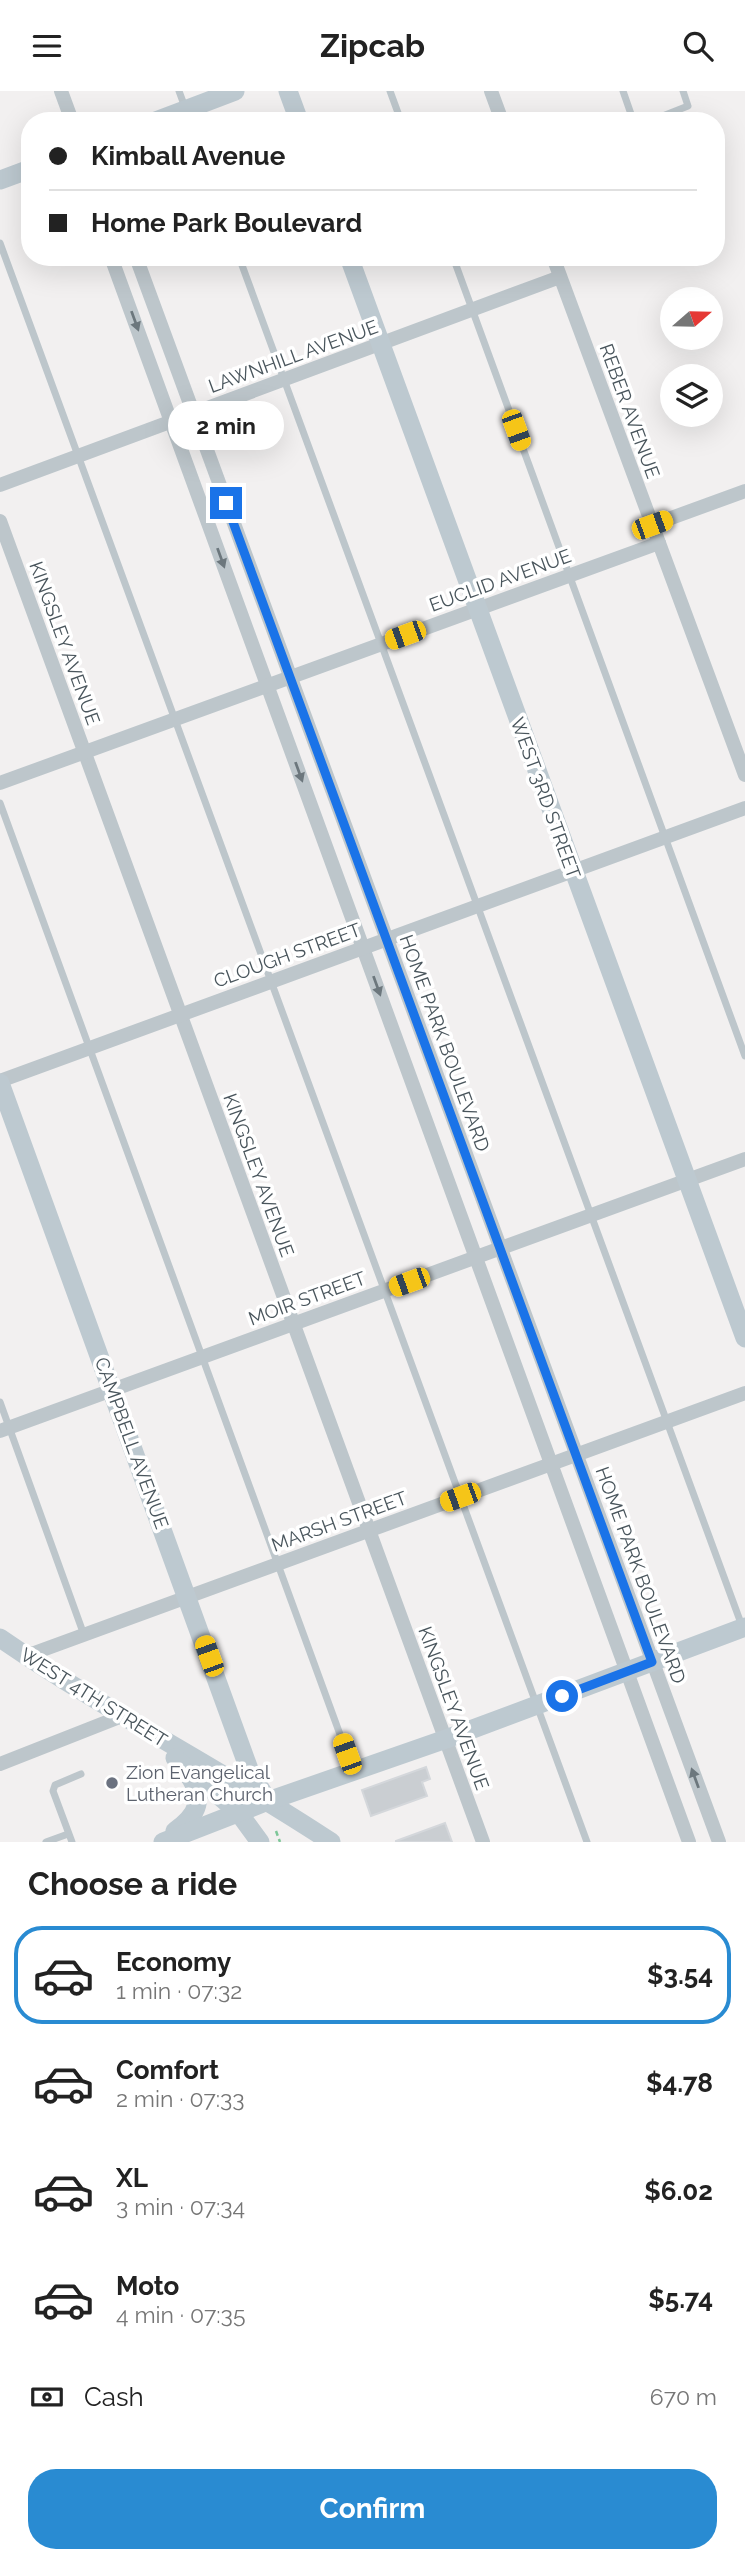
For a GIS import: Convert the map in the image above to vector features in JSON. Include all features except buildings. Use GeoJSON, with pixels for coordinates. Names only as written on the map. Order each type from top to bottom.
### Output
{"type":"FeatureCollection","features":[{"type":"Feature","properties":{"kind":"street"},"geometry":{"type":"LineString","coordinates":[[61,91],[69,112]]}},
{"type":"Feature","properties":{"kind":"street"},"geometry":{"type":"LineString","coordinates":[[185,107],[234,91]]}},
{"type":"Feature","properties":{"kind":"street"},"geometry":{"type":"LineString","coordinates":[[288,91],[296,112]]}},
{"type":"Feature","properties":{"kind":"street"},"geometry":{"type":"LineString","coordinates":[[491,91],[499,112]]}},
{"type":"Feature","properties":{"kind":"street"},"geometry":{"type":"LineString","coordinates":[[0,180],[21,172]]}},
{"type":"Feature","properties":{"kind":"street"},"geometry":{"type":"LineString","coordinates":[[114,266],[689,1842]]}},
{"type":"Feature","properties":{"kind":"street","name":"HOME PARK BOULEVARD"},"geometry":{"type":"LineString","coordinates":[[139,266],[719,1842]]}},
{"type":"Feature","properties":{"kind":"street","name":"WEST 3RD STREET"},"geometry":{"type":"LineString","coordinates":[[352,266],[745,1338]]}},
{"type":"Feature","properties":{"kind":"street","name":"REBER AVENUE"},"geometry":{"type":"LineString","coordinates":[[556,266],[745,775]]}},
{"type":"Feature","properties":{"kind":"street","name":"LAWNHILL AVENUE"},"geometry":{"type":"LineString","coordinates":[[0,485],[560,277]]}},
{"type":"Feature","properties":{"kind":"street"},"geometry":{"type":"LineString","coordinates":[[652,525],[745,491]]}},
{"type":"Feature","properties":{"kind":"street","name":"KINGSLEY AVENUE"},"geometry":{"type":"LineString","coordinates":[[0,521],[483,1842]]}},
{"type":"Feature","properties":{"kind":"street","name":"EUCLID AVENUE"},"geometry":{"type":"LineString","coordinates":[[0,783],[659,543]]}},
{"type":"Feature","properties":{"kind":"street","name":"CLOUGH STREET"},"geometry":{"type":"LineString","coordinates":[[0,1082],[745,808]]}},
{"type":"Feature","properties":{"kind":"street","name":"CAMPBELL AVENUE"},"geometry":{"type":"LineString","coordinates":[[0,1082],[250,1772],[268,1801]]}},
{"type":"Feature","properties":{"kind":"street","name":"MOIR STREET"},"geometry":{"type":"LineString","coordinates":[[5,1429],[745,1159]]}},
{"type":"Feature","properties":{"kind":"street","name":"MARSH STREET"},"geometry":{"type":"LineString","coordinates":[[26,1656],[745,1393]]}},
{"type":"Feature","properties":{"kind":"street"},"geometry":{"type":"LineString","coordinates":[[165,1841],[268,1801],[446,1739],[744,1629]]}},
{"type":"Feature","properties":{"kind":"street","name":"WEST 4TH STREET"},"geometry":{"type":"LineString","coordinates":[[0,1638],[122,1716],[268,1801],[331,1842]]}},
{"type":"Feature","properties":{"kind":"street"},"geometry":{"type":"LineString","coordinates":[[0,1764],[122,1716],[238,1812],[273,1833]]}},
{"type":"Feature","properties":{"kind":"street"},"geometry":{"type":"LineString","coordinates":[[165,1841],[193,1815],[200,1797],[196,1784],[178,1761]]}},
{"type":"Feature","properties":{"kind":"lane"},"geometry":{"type":"LineString","coordinates":[[390,91],[398,112]]}},
{"type":"Feature","properties":{"kind":"lane"},"geometry":{"type":"LineString","coordinates":[[622,91],[630,112]]}},
{"type":"Feature","properties":{"kind":"lane"},"geometry":{"type":"LineString","coordinates":[[673,112],[688,106],[682,91]]}},
{"type":"Feature","properties":{"kind":"lane"},"geometry":{"type":"LineString","coordinates":[[0,243],[587,1842]]}},
{"type":"Feature","properties":{"kind":"lane"},"geometry":{"type":"LineString","coordinates":[[242,266],[744,1629]]}},
{"type":"Feature","properties":{"kind":"lane"},"geometry":{"type":"LineString","coordinates":[[456,266],[745,1056]]}},
{"type":"Feature","properties":{"kind":"lane"},"geometry":{"type":"LineString","coordinates":[[0,803],[88,1048],[204,1356],[353,1771]]}},
{"type":"Feature","properties":{"kind":"lane"},"geometry":{"type":"LineString","coordinates":[[0,1402],[5,1429],[84,1635]]}},
{"type":"Feature","properties":{"kind":"lane"},"geometry":{"type":"LineString","coordinates":[[72,1842],[53,1791],[55,1785],[81,1774]]}},
{"type":"Feature","properties":{"kind":"lane"},"geometry":{"type":"LineString","coordinates":[[47,1842],[68,1834]]}},
{"type":"Feature","properties":{"kind":"path"},"geometry":{"type":"LineString","coordinates":[[273,1833],[280,1842]]}},
{"type":"Feature","properties":{"kind":"place","name":"Zion Evangelical Lutheran Church"},"geometry":{"type":"Point","coordinates":[112,1783]}},
{"type":"Feature","properties":{"kind":"route"},"geometry":{"type":"LineString","coordinates":[[226,503],[652,1662],[562,1696]]}}]}
